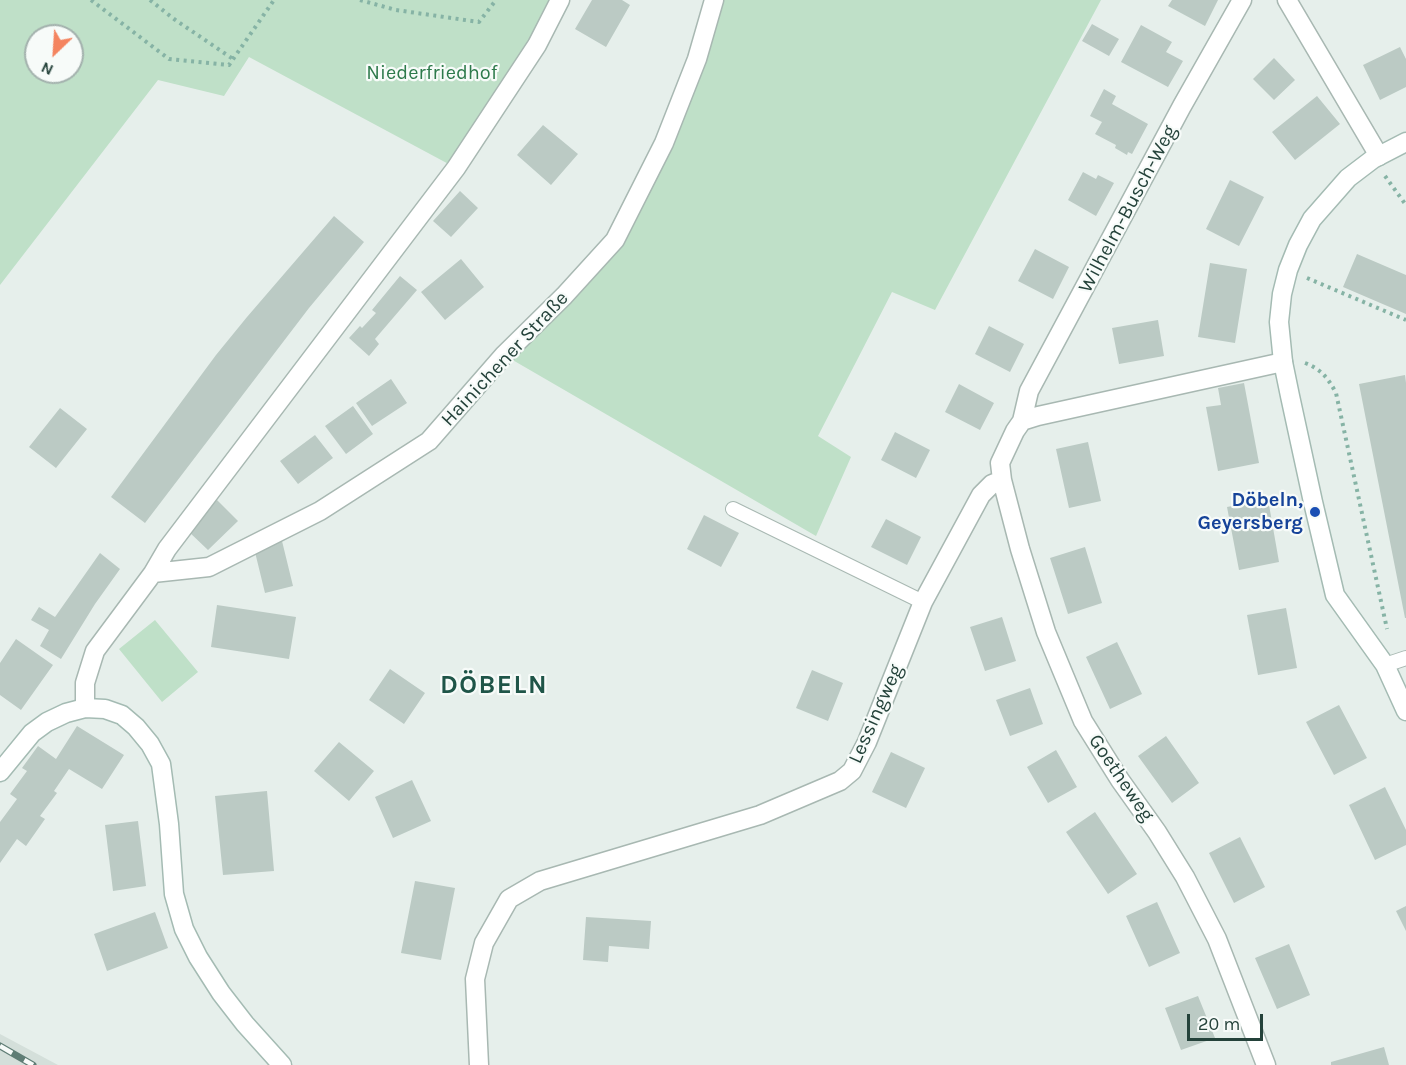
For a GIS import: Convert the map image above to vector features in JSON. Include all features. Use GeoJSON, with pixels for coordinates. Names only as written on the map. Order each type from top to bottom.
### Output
{"type":"FeatureCollection","features":[{"type":"Feature","properties":{"kind":"street"},"geometry":{"type":"LineString","coordinates":[[85,708],[85,682],[95,651],[153,573],[167,549],[456,168],[537,45],[560,0]]}},
{"type":"Feature","properties":{"kind":"street","name":"Hainichener Straße"},"geometry":{"type":"LineString","coordinates":[[153,573],[209,567],[320,511],[429,441],[504,355],[564,296],[615,240],[664,143],[697,59],[714,0]]}},
{"type":"Feature","properties":{"kind":"street","name":"Wilhelm-Busch-Weg"},"geometry":{"type":"LineString","coordinates":[[1022,422],[1029,391],[1182,106],[1242,0]]}},
{"type":"Feature","properties":{"kind":"street"},"geometry":{"type":"LineString","coordinates":[[1287,0],[1376,158]]}},
{"type":"Feature","properties":{"kind":"street"},"geometry":{"type":"LineString","coordinates":[[1406,142],[1376,158],[1348,178],[1312,219],[1288,270],[1282,294],[1279,322],[1283,362],[1335,595],[1395,662],[1406,711]]}},
{"type":"Feature","properties":{"kind":"street"},"geometry":{"type":"LineString","coordinates":[[1002,480],[1000,462],[1022,422],[1038,416],[1283,362]]}},
{"type":"Feature","properties":{"kind":"street","name":"Lessingweg"},"geometry":{"type":"LineString","coordinates":[[479,1065],[475,979],[484,943],[509,900],[540,881],[760,815],[840,781],[852,771],[867,742],[923,602],[981,495],[992,484],[1002,480]]}},
{"type":"Feature","properties":{"kind":"street","name":"Goetheweg"},"geometry":{"type":"LineString","coordinates":[[1002,480],[1020,549],[1046,632],[1083,721],[1185,877],[1217,939],[1266,1065]]}},
{"type":"Feature","properties":{"kind":"street"},"geometry":{"type":"LineString","coordinates":[[0,772],[32,733],[47,722],[66,713],[85,708],[105,709],[122,715],[136,727],[150,744],[161,764],[170,824],[174,894],[184,929],[198,957],[221,993],[282,1065]]}},
{"type":"Feature","properties":{"kind":"lane"},"geometry":{"type":"LineString","coordinates":[[733,509],[923,602]]}},
{"type":"Feature","properties":{"kind":"path"},"geometry":{"type":"LineString","coordinates":[[91,0],[169,59],[229,65],[274,0]]}},
{"type":"Feature","properties":{"kind":"path"},"geometry":{"type":"LineString","coordinates":[[150,0],[233,59]]}},
{"type":"Feature","properties":{"kind":"path"},"geometry":{"type":"LineString","coordinates":[[360,0],[396,10],[479,22],[496,0]]}},
{"type":"Feature","properties":{"kind":"path"},"geometry":{"type":"LineString","coordinates":[[1376,158],[1406,205]]}},
{"type":"Feature","properties":{"kind":"path"},"geometry":{"type":"LineString","coordinates":[[1288,270],[1406,320]]}},
{"type":"Feature","properties":{"kind":"path"},"geometry":{"type":"LineString","coordinates":[[1283,362],[1305,363],[1315,367],[1330,381],[1336,393],[1395,662]]}},
{"type":"Feature","properties":{"kind":"shaded area"},"geometry":{"type":"Polygon","coordinates":[[[0,1034],[58,1065],[0,1065],[0,1034]]]}},
{"type":"Feature","properties":{"kind":"green space","name":"Niederfriedhof"},"geometry":{"type":"Polygon","coordinates":[[[0,0],[560,0],[456,168],[249,57],[224,96],[158,80],[0,285],[0,0]]]}},
{"type":"Feature","properties":{"kind":"green space"},"geometry":{"type":"Polygon","coordinates":[[[717,0],[1101,0],[935,310],[892,292],[818,436],[851,457],[816,536],[504,355],[615,240],[717,0]]]}},
{"type":"Feature","properties":{"kind":"green space"},"geometry":{"type":"Polygon","coordinates":[[[155,620],[198,672],[162,702],[119,649],[155,620]]]}},
{"type":"Feature","properties":{"kind":"building"},"geometry":{"type":"Polygon","coordinates":[[[592,0],[622,0],[630,5],[606,47],[575,29],[592,0]]]}},
{"type":"Feature","properties":{"kind":"building"},"geometry":{"type":"Polygon","coordinates":[[[1172,0],[1218,0],[1205,26],[1168,6],[1172,0]]]}},
{"type":"Feature","properties":{"kind":"building"},"geometry":{"type":"Polygon","coordinates":[[[1092,24],[1119,39],[1109,56],[1082,41],[1092,24]]]}},
{"type":"Feature","properties":{"kind":"building"},"geometry":{"type":"Polygon","coordinates":[[[1141,25],[1172,42],[1166,52],[1183,61],[1168,87],[1121,62],[1141,25]]]}},
{"type":"Feature","properties":{"kind":"building"},"geometry":{"type":"Polygon","coordinates":[[[1400,47],[1406,59],[1406,87],[1380,100],[1363,65],[1400,47]]]}},
{"type":"Feature","properties":{"kind":"building"},"geometry":{"type":"Polygon","coordinates":[[[1274,58],[1295,80],[1274,100],[1253,79],[1274,58]]]}},
{"type":"Feature","properties":{"kind":"building"},"geometry":{"type":"Polygon","coordinates":[[[1104,89],[1116,96],[1112,104],[1148,124],[1132,154],[1128,152],[1127,155],[1115,148],[1116,145],[1095,134],[1102,122],[1090,116],[1104,89]]]}},
{"type":"Feature","properties":{"kind":"building"},"geometry":{"type":"Polygon","coordinates":[[[1317,96],[1340,124],[1295,160],[1272,132],[1317,96]]]}},
{"type":"Feature","properties":{"kind":"building"},"geometry":{"type":"Polygon","coordinates":[[[543,125],[578,154],[551,185],[517,155],[543,125]]]}},
{"type":"Feature","properties":{"kind":"building"},"geometry":{"type":"Polygon","coordinates":[[[1083,172],[1096,179],[1098,175],[1114,183],[1096,216],[1068,200],[1083,172]]]}},
{"type":"Feature","properties":{"kind":"building"},"geometry":{"type":"Polygon","coordinates":[[[1230,180],[1264,197],[1239,246],[1206,229],[1230,180]]]}},
{"type":"Feature","properties":{"kind":"building"},"geometry":{"type":"Polygon","coordinates":[[[460,191],[478,208],[451,237],[433,221],[460,191]]]}},
{"type":"Feature","properties":{"kind":"building"},"geometry":{"type":"Polygon","coordinates":[[[334,216],[364,242],[309,308],[145,523],[111,497],[216,355],[334,216]]]}},
{"type":"Feature","properties":{"kind":"building"},"geometry":{"type":"Polygon","coordinates":[[[1035,249],[1069,267],[1053,299],[1018,281],[1035,249]]]}},
{"type":"Feature","properties":{"kind":"building"},"geometry":{"type":"Polygon","coordinates":[[[1357,254],[1406,275],[1406,314],[1343,287],[1357,254]]]}},
{"type":"Feature","properties":{"kind":"building"},"geometry":{"type":"Polygon","coordinates":[[[461,259],[484,287],[445,320],[421,292],[461,259]]]}},
{"type":"Feature","properties":{"kind":"building"},"geometry":{"type":"Polygon","coordinates":[[[1210,263],[1247,269],[1235,343],[1198,337],[1210,263]]]}},
{"type":"Feature","properties":{"kind":"building"},"geometry":{"type":"Polygon","coordinates":[[[400,276],[417,290],[375,339],[379,344],[369,356],[349,338],[376,313],[372,310],[400,276]]]}},
{"type":"Feature","properties":{"kind":"building"},"geometry":{"type":"Polygon","coordinates":[[[1158,320],[1164,356],[1119,364],[1112,328],[1158,320]]]}},
{"type":"Feature","properties":{"kind":"building"},"geometry":{"type":"Polygon","coordinates":[[[989,326],[1024,344],[1010,372],[975,354],[989,326]]]}},
{"type":"Feature","properties":{"kind":"building"},"geometry":{"type":"Polygon","coordinates":[[[1405,375],[1406,383],[1406,618],[1359,384],[1405,375]]]}},
{"type":"Feature","properties":{"kind":"building"},"geometry":{"type":"Polygon","coordinates":[[[391,379],[407,403],[372,426],[356,403],[391,379]]]}},
{"type":"Feature","properties":{"kind":"building"},"geometry":{"type":"Polygon","coordinates":[[[1244,383],[1259,463],[1218,471],[1206,407],[1221,405],[1218,388],[1244,383]]]}},
{"type":"Feature","properties":{"kind":"building"},"geometry":{"type":"Polygon","coordinates":[[[959,384],[994,403],[980,430],[945,412],[959,384]]]}},
{"type":"Feature","properties":{"kind":"building"},"geometry":{"type":"Polygon","coordinates":[[[353,406],[373,434],[346,454],[325,426],[353,406]]]}},
{"type":"Feature","properties":{"kind":"building"},"geometry":{"type":"Polygon","coordinates":[[[60,408],[87,429],[56,468],[29,447],[60,408]]]}},
{"type":"Feature","properties":{"kind":"building"},"geometry":{"type":"Polygon","coordinates":[[[895,432],[930,450],[916,478],[881,460],[895,432]]]}},
{"type":"Feature","properties":{"kind":"building"},"geometry":{"type":"Polygon","coordinates":[[[315,435],[333,458],[298,484],[280,461],[315,435]]]}},
{"type":"Feature","properties":{"kind":"building"},"geometry":{"type":"Polygon","coordinates":[[[1088,442],[1101,501],[1069,508],[1056,449],[1088,442]]]}},
{"type":"Feature","properties":{"kind":"building"},"geometry":{"type":"Polygon","coordinates":[[[1268,499],[1279,562],[1239,570],[1227,507],[1268,499]]]}},
{"type":"Feature","properties":{"kind":"building"},"geometry":{"type":"Polygon","coordinates":[[[217,500],[238,521],[208,550],[187,530],[217,500]]]}},
{"type":"Feature","properties":{"kind":"building"},"geometry":{"type":"Polygon","coordinates":[[[704,515],[739,533],[721,567],[687,549],[704,515]]]}},
{"type":"Feature","properties":{"kind":"building"},"geometry":{"type":"Polygon","coordinates":[[[886,519],[921,537],[907,565],[871,547],[886,519]]]}},
{"type":"Feature","properties":{"kind":"building"},"geometry":{"type":"Polygon","coordinates":[[[282,541],[293,586],[265,593],[254,548],[282,541]]]}},
{"type":"Feature","properties":{"kind":"building"},"geometry":{"type":"Polygon","coordinates":[[[1085,547],[1102,603],[1068,614],[1050,558],[1085,547]]]}},
{"type":"Feature","properties":{"kind":"building"},"geometry":{"type":"Polygon","coordinates":[[[100,553],[120,569],[61,659],[40,646],[49,630],[31,620],[39,607],[55,617],[100,553]]]}},
{"type":"Feature","properties":{"kind":"building"},"geometry":{"type":"Polygon","coordinates":[[[217,605],[296,617],[289,659],[211,647],[217,605]]]}},
{"type":"Feature","properties":{"kind":"building"},"geometry":{"type":"Polygon","coordinates":[[[1286,608],[1297,668],[1258,675],[1247,615],[1286,608]]]}},
{"type":"Feature","properties":{"kind":"building"},"geometry":{"type":"Polygon","coordinates":[[[1002,617],[1016,661],[985,671],[970,627],[1002,617]]]}},
{"type":"Feature","properties":{"kind":"building"},"geometry":{"type":"Polygon","coordinates":[[[16,639],[53,665],[21,710],[0,695],[0,663],[16,639]]]}},
{"type":"Feature","properties":{"kind":"building"},"geometry":{"type":"Polygon","coordinates":[[[1117,642],[1142,694],[1110,709],[1086,657],[1117,642]]]}},
{"type":"Feature","properties":{"kind":"building"},"geometry":{"type":"Polygon","coordinates":[[[390,669],[425,693],[404,724],[369,700],[390,669]]]}},
{"type":"Feature","properties":{"kind":"building"},"geometry":{"type":"Polygon","coordinates":[[[812,670],[843,683],[828,721],[796,708],[812,670]]]}},
{"type":"Feature","properties":{"kind":"building"},"geometry":{"type":"Polygon","coordinates":[[[1030,688],[1043,724],[1010,736],[996,700],[1030,688]]]}},
{"type":"Feature","properties":{"kind":"building"},"geometry":{"type":"Polygon","coordinates":[[[1339,705],[1367,758],[1334,775],[1306,722],[1339,705]]]}},
{"type":"Feature","properties":{"kind":"building"},"geometry":{"type":"Polygon","coordinates":[[[77,726],[124,755],[102,789],[69,769],[54,791],[57,793],[40,816],[45,819],[26,846],[17,839],[0,863],[0,822],[17,799],[10,794],[27,771],[22,768],[38,746],[56,759],[77,726]]]}},
{"type":"Feature","properties":{"kind":"building"},"geometry":{"type":"Polygon","coordinates":[[[1166,736],[1199,783],[1172,803],[1138,756],[1166,736]]]}},
{"type":"Feature","properties":{"kind":"building"},"geometry":{"type":"Polygon","coordinates":[[[339,742],[374,771],[349,801],[314,771],[339,742]]]}},
{"type":"Feature","properties":{"kind":"building"},"geometry":{"type":"Polygon","coordinates":[[[1056,750],[1077,787],[1048,803],[1027,767],[1056,750]]]}},
{"type":"Feature","properties":{"kind":"building"},"geometry":{"type":"Polygon","coordinates":[[[891,752],[925,768],[906,808],[872,792],[891,752]]]}},
{"type":"Feature","properties":{"kind":"building"},"geometry":{"type":"Polygon","coordinates":[[[412,780],[431,821],[393,838],[375,797],[412,780]]]}},
{"type":"Feature","properties":{"kind":"building"},"geometry":{"type":"Polygon","coordinates":[[[1385,787],[1406,830],[1406,845],[1375,860],[1349,805],[1385,787]]]}},
{"type":"Feature","properties":{"kind":"building"},"geometry":{"type":"Polygon","coordinates":[[[267,791],[274,871],[223,875],[215,796],[267,791]]]}},
{"type":"Feature","properties":{"kind":"building"},"geometry":{"type":"Polygon","coordinates":[[[1095,812],[1137,874],[1108,894],[1066,832],[1095,812]]]}},
{"type":"Feature","properties":{"kind":"building"},"geometry":{"type":"Polygon","coordinates":[[[138,821],[146,886],[113,891],[105,825],[138,821]]]}},
{"type":"Feature","properties":{"kind":"building"},"geometry":{"type":"Polygon","coordinates":[[[1240,837],[1265,887],[1234,903],[1209,853],[1240,837]]]}},
{"type":"Feature","properties":{"kind":"building"},"geometry":{"type":"Polygon","coordinates":[[[415,881],[455,888],[441,960],[401,953],[415,881]]]}},
{"type":"Feature","properties":{"kind":"building"},"geometry":{"type":"Polygon","coordinates":[[[1157,902],[1180,953],[1149,967],[1126,916],[1157,902]]]}},
{"type":"Feature","properties":{"kind":"building"},"geometry":{"type":"Polygon","coordinates":[[[1406,906],[1406,931],[1396,911],[1406,906]]]}},
{"type":"Feature","properties":{"kind":"building"},"geometry":{"type":"Polygon","coordinates":[[[155,912],[168,948],[107,971],[94,934],[155,912]]]}},
{"type":"Feature","properties":{"kind":"building"},"geometry":{"type":"Polygon","coordinates":[[[586,917],[651,921],[649,949],[609,946],[608,962],[583,960],[586,917]]]}},
{"type":"Feature","properties":{"kind":"building"},"geometry":{"type":"Polygon","coordinates":[[[1289,944],[1310,995],[1277,1009],[1255,958],[1289,944]]]}},
{"type":"Feature","properties":{"kind":"building"},"geometry":{"type":"Polygon","coordinates":[[[1198,996],[1215,1038],[1181,1050],[1165,1008],[1198,996]]]}},
{"type":"Feature","properties":{"kind":"building"},"geometry":{"type":"Polygon","coordinates":[[[1384,1047],[1389,1065],[1331,1065],[1331,1062],[1384,1047]]]}},
{"type":"Feature","properties":{"kind":"railway"},"geometry":{"type":"LineString","coordinates":[[0,1046],[33,1065]]}},
{"type":"Feature","properties":{"kind":"place","name":"Döbeln, Geyersberg"},"geometry":{"type":"Point","coordinates":[1315,512]}},
{"type":"Feature","properties":{"kind":"district","name":"DÖBELN"},"geometry":{"type":"Point","coordinates":[494,686]}}]}
